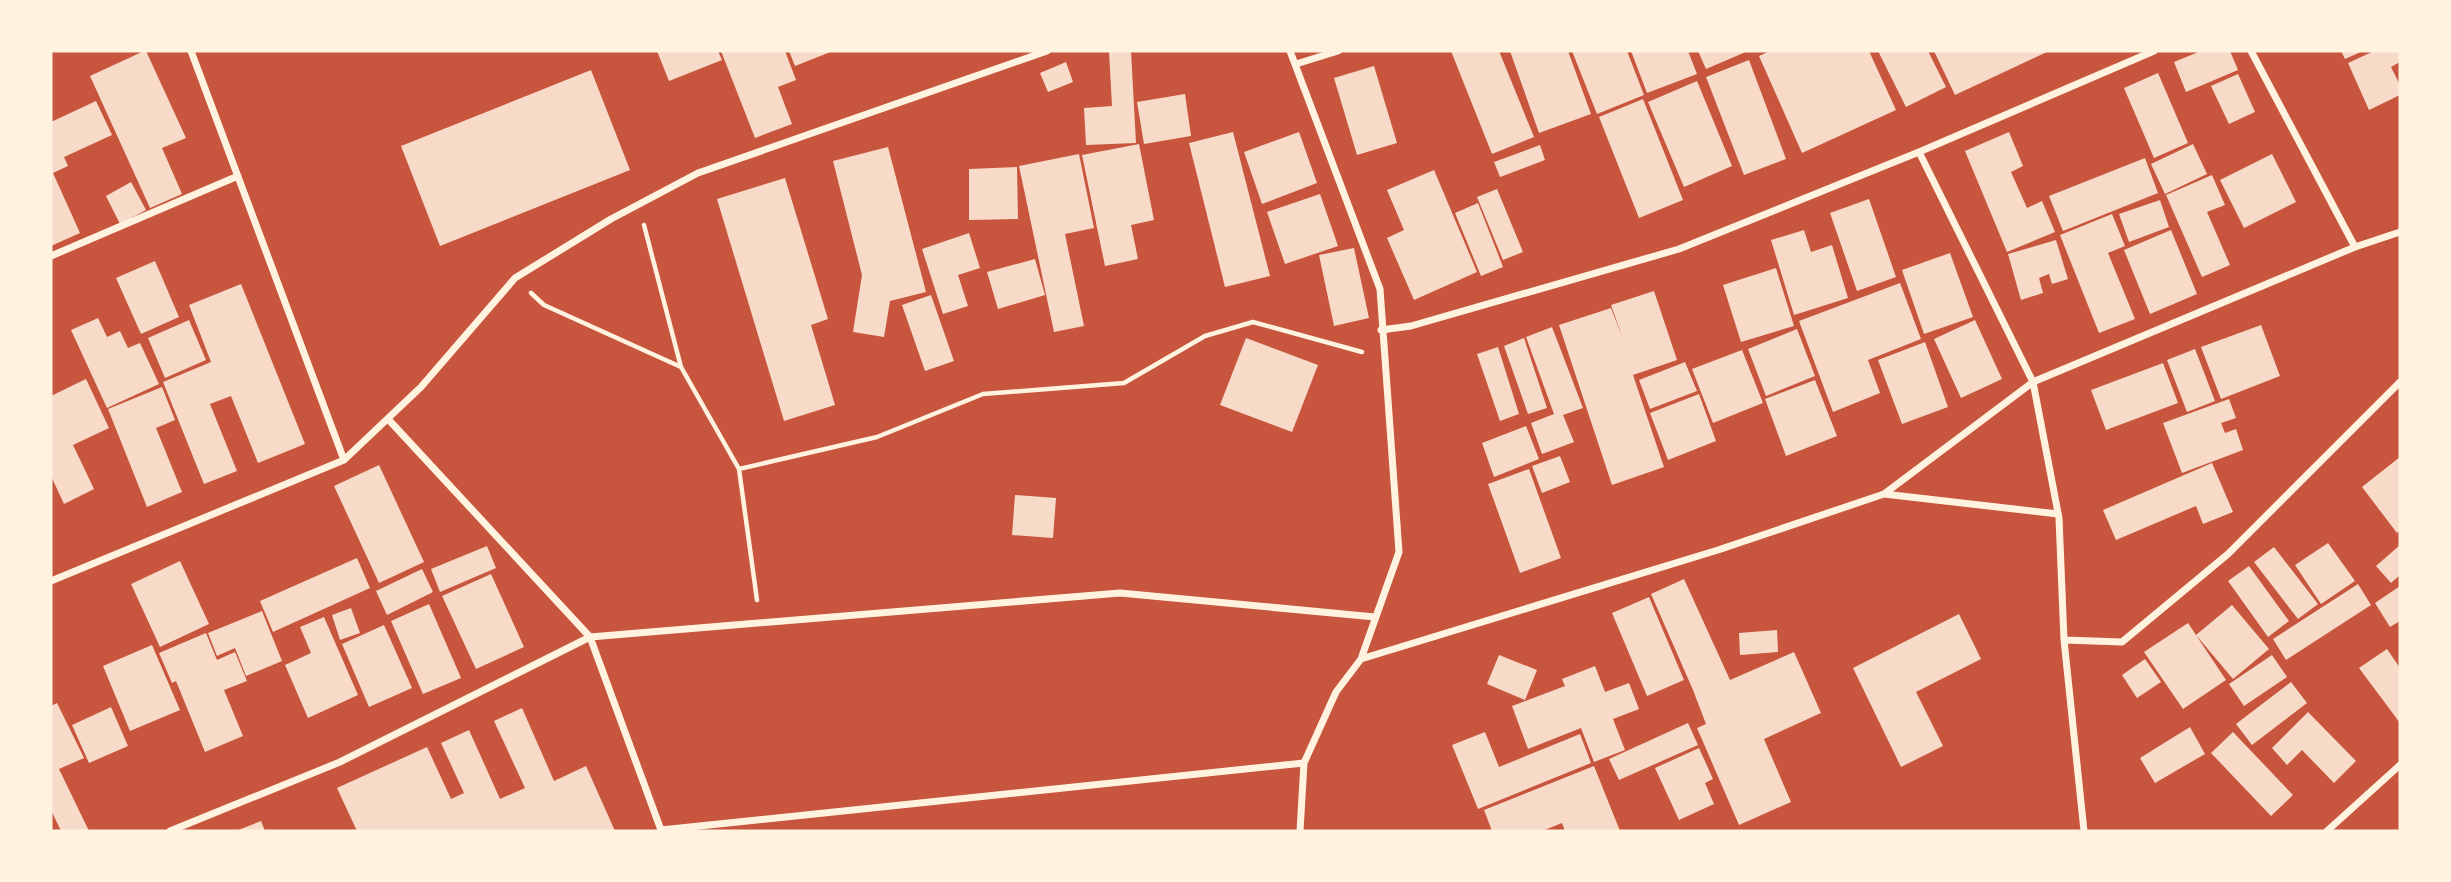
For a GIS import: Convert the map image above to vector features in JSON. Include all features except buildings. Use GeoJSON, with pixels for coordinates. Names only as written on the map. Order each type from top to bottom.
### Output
{"type":"FeatureCollection","features":[{"type":"Feature","properties":{"kind":"street"},"geometry":{"type":"LineString","coordinates":[[191,51],[344,460]]}},
{"type":"Feature","properties":{"kind":"street"},"geometry":{"type":"LineString","coordinates":[[51,581],[344,460],[458,347],[515,278],[636,206],[698,173],[1047,51]]}},
{"type":"Feature","properties":{"kind":"street"},"geometry":{"type":"LineString","coordinates":[[1290,51],[1380,289],[1399,552],[1361,659],[1336,692],[1304,763],[1300,831]]}},
{"type":"Feature","properties":{"kind":"street"},"geometry":{"type":"LineString","coordinates":[[1296,64],[1338,51]]}},
{"type":"Feature","properties":{"kind":"street"},"geometry":{"type":"LineString","coordinates":[[1381,330],[1411,326],[1679,249],[1919,152],[2154,51]]}},
{"type":"Feature","properties":{"kind":"street"},"geometry":{"type":"LineString","coordinates":[[2251,51],[2355,247]]}},
{"type":"Feature","properties":{"kind":"street"},"geometry":{"type":"LineString","coordinates":[[1919,152],[2033,382],[2059,514],[2064,640],[2084,831]]}},
{"type":"Feature","properties":{"kind":"street"},"geometry":{"type":"LineString","coordinates":[[51,256],[238,176]]}},
{"type":"Feature","properties":{"kind":"street"},"geometry":{"type":"LineString","coordinates":[[1361,659],[1718,550],[1884,494],[2033,382],[2355,247],[2400,232]]}},
{"type":"Feature","properties":{"kind":"street"},"geometry":{"type":"LineString","coordinates":[[2064,640],[2122,642],[2228,554],[2400,382]]}},
{"type":"Feature","properties":{"kind":"street"},"geometry":{"type":"LineString","coordinates":[[388,419],[590,637],[661,831],[1304,763]]}},
{"type":"Feature","properties":{"kind":"street"},"geometry":{"type":"LineString","coordinates":[[1884,494],[2059,514]]}},
{"type":"Feature","properties":{"kind":"street"},"geometry":{"type":"LineString","coordinates":[[170,831],[340,762],[590,637],[1120,593],[1376,617]]}},
{"type":"Feature","properties":{"kind":"street"},"geometry":{"type":"LineString","coordinates":[[2327,831],[2400,765]]}},
{"type":"Feature","properties":{"kind":"path"},"geometry":{"type":"LineString","coordinates":[[636,206],[681,367],[739,469],[760,623]]}},
{"type":"Feature","properties":{"kind":"path"},"geometry":{"type":"LineString","coordinates":[[515,278],[544,305],[681,367]]}},
{"type":"Feature","properties":{"kind":"path"},"geometry":{"type":"LineString","coordinates":[[739,469],[877,437],[983,394],[1124,383],[1205,336],[1252,322],[1327,344],[1384,356]]}}]}
